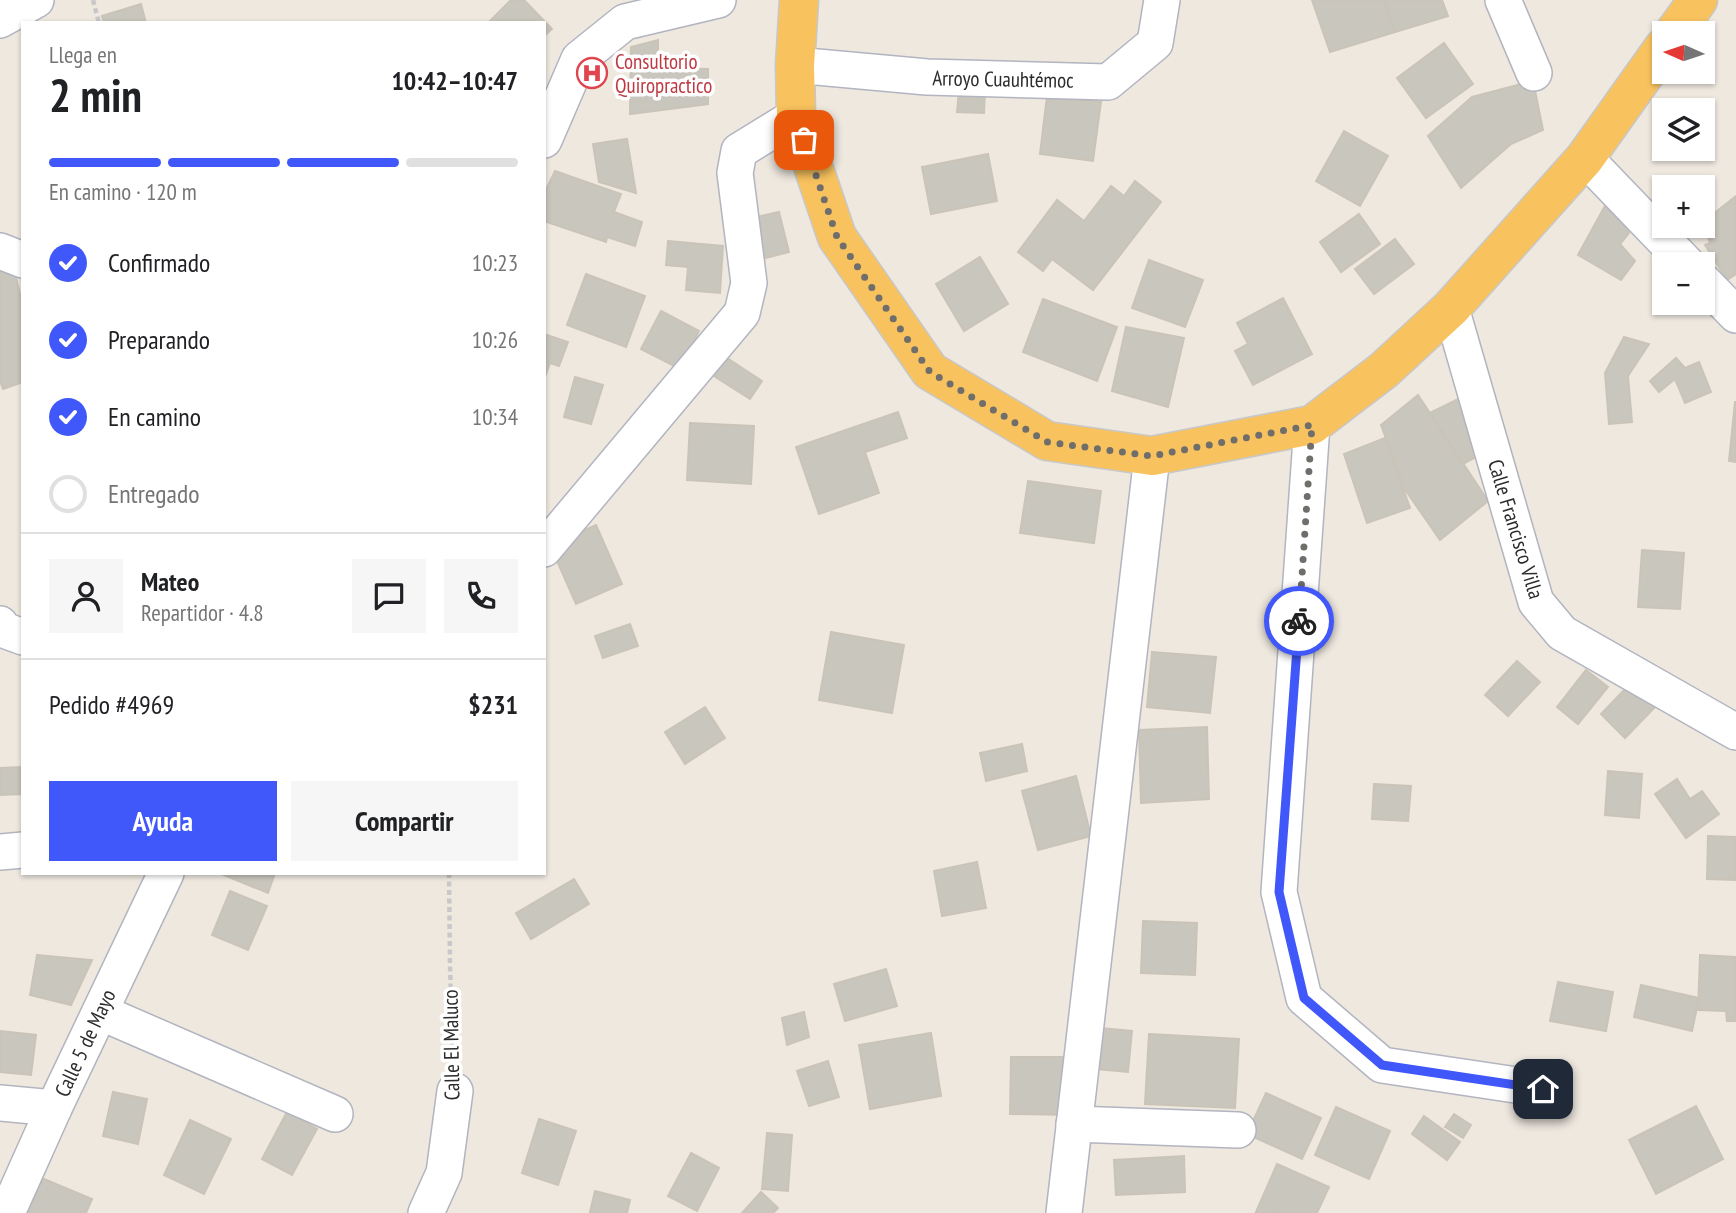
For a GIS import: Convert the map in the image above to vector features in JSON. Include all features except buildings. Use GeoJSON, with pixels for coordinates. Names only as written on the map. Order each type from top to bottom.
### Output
{"type":"FeatureCollection","features":[{"type":"Feature","properties":{"kind":"highway"},"geometry":{"type":"LineString","coordinates":[[799,0],[795,65],[796,116],[837,237],[930,372],[1047,442],[1152,456],[1312,425],[1384,370],[1451,308],[1585,158],[1652,64]]}},
{"type":"Feature","properties":{"kind":"highway"},"geometry":{"type":"LineString","coordinates":[[1683,21],[1698,0]]}},
{"type":"Feature","properties":{"kind":"street"},"geometry":{"type":"LineString","coordinates":[[0,20],[36,0]]}},
{"type":"Feature","properties":{"kind":"street"},"geometry":{"type":"LineString","coordinates":[[546,135],[579,59],[625,22],[718,0]]}},
{"type":"Feature","properties":{"kind":"street","name":"Arroyo Cuauhtémoc"},"geometry":{"type":"LineString","coordinates":[[795,65],[927,77],[1108,82],[1155,43],[1163,0]]}},
{"type":"Feature","properties":{"kind":"street"},"geometry":{"type":"LineString","coordinates":[[1503,0],[1534,73]]}},
{"type":"Feature","properties":{"kind":"street"},"geometry":{"type":"LineString","coordinates":[[546,547],[742,313],[749,283],[736,173],[739,151],[796,116]]}},
{"type":"Feature","properties":{"kind":"street"},"geometry":{"type":"LineString","coordinates":[[1585,158],[1675,252]]}},
{"type":"Feature","properties":{"kind":"street"},"geometry":{"type":"LineString","coordinates":[[0,251],[21,259]]}},
{"type":"Feature","properties":{"kind":"street"},"geometry":{"type":"LineString","coordinates":[[1715,293],[1736,315]]}},
{"type":"Feature","properties":{"kind":"street","name":"Calle Francisco Villa"},"geometry":{"type":"LineString","coordinates":[[1451,308],[1536,602],[1562,633],[1736,732]]}},
{"type":"Feature","properties":{"kind":"street"},"geometry":{"type":"LineString","coordinates":[[1312,425],[1279,892],[1304,998],[1382,1065],[1543,1089]]}},
{"type":"Feature","properties":{"kind":"street"},"geometry":{"type":"LineString","coordinates":[[1063,1213],[1152,456]]}},
{"type":"Feature","properties":{"kind":"street"},"geometry":{"type":"LineString","coordinates":[[0,852],[21,850]]}},
{"type":"Feature","properties":{"kind":"street","name":"Calle 5 de Mayo"},"geometry":{"type":"LineString","coordinates":[[7,1213],[165,875]]}},
{"type":"Feature","properties":{"kind":"street"},"geometry":{"type":"LineString","coordinates":[[100,1012],[335,1114]]}},
{"type":"Feature","properties":{"kind":"street","name":"Calle El Maluco"},"geometry":{"type":"LineString","coordinates":[[426,1213],[444,1173],[454,1091]]}},
{"type":"Feature","properties":{"kind":"street"},"geometry":{"type":"LineString","coordinates":[[0,1103],[54,1108]]}},
{"type":"Feature","properties":{"kind":"street"},"geometry":{"type":"LineString","coordinates":[[1074,1124],[1238,1130]]}},
{"type":"Feature","properties":{"kind":"path"},"geometry":{"type":"LineString","coordinates":[[93,0],[98,21]]}},
{"type":"Feature","properties":{"kind":"path","name":"Calle El Maluco"},"geometry":{"type":"LineString","coordinates":[[449,875],[454,1091]]}},
{"type":"Feature","properties":{"kind":"way so far"},"geometry":{"type":"LineString","coordinates":[[804,140],[837,237],[930,372],[1047,442],[1152,456],[1312,425],[1299,621]]}},
{"type":"Feature","properties":{"kind":"place","name":"Consultorio Quiropractico"},"geometry":{"type":"Point","coordinates":[592,73]}},
{"type":"Feature","properties":{"kind":"route"},"geometry":{"type":"LineString","coordinates":[[1299,621],[1279,892],[1304,998],[1382,1065],[1543,1089]]}}]}
